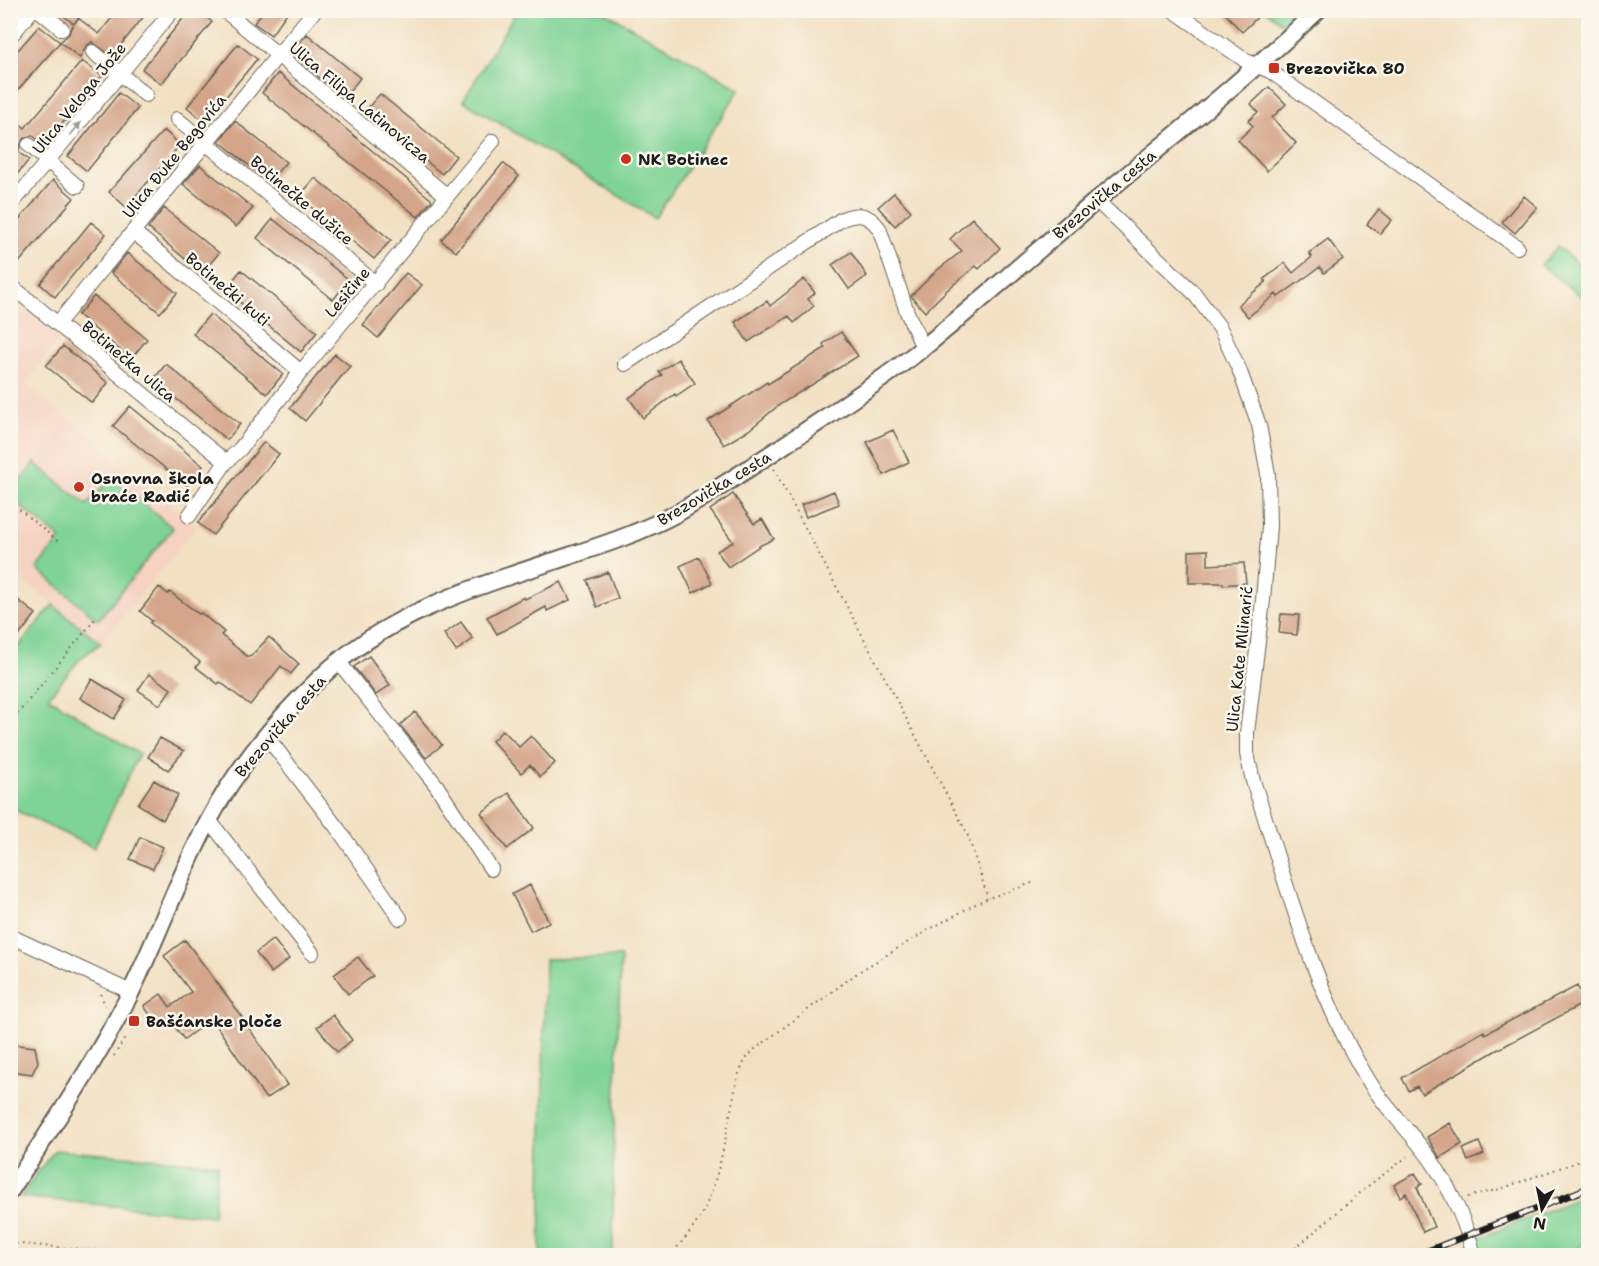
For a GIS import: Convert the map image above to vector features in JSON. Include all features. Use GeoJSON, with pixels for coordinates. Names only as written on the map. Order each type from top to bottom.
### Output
{"type":"FeatureCollection","features":[{"type":"Feature","properties":{"kind":"main road","name":"Brezovička cesta"},"geometry":{"type":"LineString","coordinates":[[10,1191],[85,1077],[131,992],[208,820],[237,775],[267,737],[303,694],[338,661],[386,628],[439,601],[619,540],[647,528],[677,513],[767,456],[923,348],[1259,65],[1318,10]]}},
{"type":"Feature","properties":{"kind":"street"},"geometry":{"type":"LineString","coordinates":[[10,37],[32,10]]}},
{"type":"Feature","properties":{"kind":"street"},"geometry":{"type":"LineString","coordinates":[[39,10],[62,29]]}},
{"type":"Feature","properties":{"kind":"street","name":"Ulica Veloga Jože"},"geometry":{"type":"LineString","coordinates":[[10,206],[49,162],[173,10]]}},
{"type":"Feature","properties":{"kind":"street","name":"Ulica Filipa Latinovicza"},"geometry":{"type":"LineString","coordinates":[[224,10],[447,196]]}},
{"type":"Feature","properties":{"kind":"street","name":"Ulica Đuke Begovića"},"geometry":{"type":"LineString","coordinates":[[58,323],[315,10]]}},
{"type":"Feature","properties":{"kind":"street"},"geometry":{"type":"LineString","coordinates":[[1173,10],[1246,61],[1259,65],[1280,77],[1517,247]]}},
{"type":"Feature","properties":{"kind":"street"},"geometry":{"type":"LineString","coordinates":[[93,52],[146,95]]}},
{"type":"Feature","properties":{"kind":"street","name":"Botinečke dužice"},"geometry":{"type":"LineString","coordinates":[[177,118],[376,284]]}},
{"type":"Feature","properties":{"kind":"street","name":"Lesičine"},"geometry":{"type":"LineString","coordinates":[[189,516],[226,462],[240,449],[493,141]]}},
{"type":"Feature","properties":{"kind":"street"},"geometry":{"type":"LineString","coordinates":[[29,145],[77,186]]}},
{"type":"Feature","properties":{"kind":"street","name":"Ulica Kate Mlinarić"},"geometry":{"type":"LineString","coordinates":[[1096,200],[1194,293],[1220,328],[1239,369],[1259,425],[1268,474],[1269,526],[1263,600],[1247,733],[1247,754],[1253,782],[1315,968],[1335,1017],[1367,1078],[1429,1158],[1469,1234],[1474,1256]]}},
{"type":"Feature","properties":{"kind":"street"},"geometry":{"type":"LineString","coordinates":[[625,364],[842,219],[861,215],[872,219],[879,228],[907,312],[923,348]]}},
{"type":"Feature","properties":{"kind":"street","name":"Botinečki kuti"},"geometry":{"type":"LineString","coordinates":[[134,232],[301,372]]}},
{"type":"Feature","properties":{"kind":"street","name":"Botinečka ulica"},"geometry":{"type":"LineString","coordinates":[[10,285],[226,462]]}},
{"type":"Feature","properties":{"kind":"street"},"geometry":{"type":"LineString","coordinates":[[338,661],[436,785],[491,869]]}},
{"type":"Feature","properties":{"kind":"street"},"geometry":{"type":"LineString","coordinates":[[267,737],[338,829],[400,918]]}},
{"type":"Feature","properties":{"kind":"street"},"geometry":{"type":"LineString","coordinates":[[208,820],[312,953]]}},
{"type":"Feature","properties":{"kind":"street"},"geometry":{"type":"LineString","coordinates":[[10,936],[131,992]]}},
{"type":"Feature","properties":{"kind":"path"},"geometry":{"type":"LineString","coordinates":[[767,456],[967,833],[988,898]]}},
{"type":"Feature","properties":{"kind":"path"},"geometry":{"type":"LineString","coordinates":[[10,502],[59,542]]}},
{"type":"Feature","properties":{"kind":"path"},"geometry":{"type":"LineString","coordinates":[[10,723],[96,618]]}},
{"type":"Feature","properties":{"kind":"path"},"geometry":{"type":"LineString","coordinates":[[669,1256],[686,1237],[707,1204],[738,1076],[745,1060],[754,1049],[860,971],[930,929],[988,898],[1032,883]]}},
{"type":"Feature","properties":{"kind":"path"},"geometry":{"type":"LineString","coordinates":[[97,987],[106,1009]]}},
{"type":"Feature","properties":{"kind":"path"},"geometry":{"type":"LineString","coordinates":[[1286,1256],[1368,1186],[1420,1147]]}},
{"type":"Feature","properties":{"kind":"path"},"geometry":{"type":"LineString","coordinates":[[1453,1201],[1500,1189],[1588,1158]]}},
{"type":"Feature","properties":{"kind":"path"},"geometry":{"type":"LineString","coordinates":[[10,1243],[156,1256]]}},
{"type":"Feature","properties":{"kind":"path"},"geometry":{"type":"LineString","coordinates":[[1571,1256],[1588,1247]]}},
{"type":"Feature","properties":{"kind":"path"},"geometry":{"type":"LineString","coordinates":[[906,1252],[910,1256]]}},
{"type":"Feature","properties":{"kind":"shaded area","name":"Osnovna škola braće Radić"},"geometry":{"type":"Polygon","coordinates":[[[10,297],[60,338],[25,384],[102,444],[100,448],[197,526],[101,643],[11,570],[10,297]]]}},
{"type":"Feature","properties":{"kind":"green space","name":"NK Botinec"},"geometry":{"type":"Polygon","coordinates":[[[517,10],[603,11],[740,89],[655,218],[463,101],[517,10]]]}},
{"type":"Feature","properties":{"kind":"green space"},"geometry":{"type":"Polygon","coordinates":[[[1266,11],[1298,11],[1283,24],[1266,11]]]}},
{"type":"Feature","properties":{"kind":"green space"},"geometry":{"type":"Polygon","coordinates":[[[1558,246],[1588,273],[1588,302],[1541,265],[1558,246]]]}},
{"type":"Feature","properties":{"kind":"green space"},"geometry":{"type":"Polygon","coordinates":[[[35,463],[87,505],[111,477],[173,528],[98,620],[37,569],[61,539],[10,498],[11,492],[35,463]]]}},
{"type":"Feature","properties":{"kind":"green space"},"geometry":{"type":"Polygon","coordinates":[[[53,605],[101,643],[81,658],[48,697],[139,754],[94,848],[11,808],[11,655],[53,605]]]}},
{"type":"Feature","properties":{"kind":"green space"},"geometry":{"type":"Polygon","coordinates":[[[621,957],[613,1163],[613,1255],[540,1255],[545,959],[621,957]]]}},
{"type":"Feature","properties":{"kind":"green space"},"geometry":{"type":"Polygon","coordinates":[[[55,1150],[218,1164],[213,1216],[21,1197],[55,1150]]]}},
{"type":"Feature","properties":{"kind":"green space"},"geometry":{"type":"Polygon","coordinates":[[[1588,1194],[1588,1242],[1565,1255],[1480,1255],[1476,1239],[1588,1194]]]}},
{"type":"Feature","properties":{"kind":"building"},"geometry":{"type":"Polygon","coordinates":[[[57,10],[85,10],[74,24],[57,10]]]}},
{"type":"Feature","properties":{"kind":"building"},"geometry":{"type":"Polygon","coordinates":[[[118,10],[149,10],[112,56],[92,42],[86,46],[80,58],[60,42],[69,34],[78,18],[99,34],[118,10]]]}},
{"type":"Feature","properties":{"kind":"building"},"geometry":{"type":"Polygon","coordinates":[[[190,10],[198,10],[212,22],[161,84],[142,69],[190,10]]]}},
{"type":"Feature","properties":{"kind":"building"},"geometry":{"type":"Polygon","coordinates":[[[264,10],[289,10],[271,35],[254,23],[264,10]]]}},
{"type":"Feature","properties":{"kind":"building"},"geometry":{"type":"Polygon","coordinates":[[[1222,10],[1265,10],[1242,32],[1222,10]]]}},
{"type":"Feature","properties":{"kind":"building"},"geometry":{"type":"Polygon","coordinates":[[[39,26],[60,42],[10,99],[10,59],[39,26]]]}},
{"type":"Feature","properties":{"kind":"building"},"geometry":{"type":"Polygon","coordinates":[[[307,34],[360,78],[344,98],[291,54],[307,34]]]}},
{"type":"Feature","properties":{"kind":"building"},"geometry":{"type":"Polygon","coordinates":[[[238,44],[257,59],[205,122],[187,107],[238,44]]]}},
{"type":"Feature","properties":{"kind":"building"},"geometry":{"type":"Polygon","coordinates":[[[82,61],[102,76],[44,145],[32,135],[23,139],[18,152],[29,160],[10,183],[10,116],[25,128],[82,61]]]}},
{"type":"Feature","properties":{"kind":"building"},"geometry":{"type":"Polygon","coordinates":[[[278,73],[432,200],[418,217],[262,93],[278,73]]]}},
{"type":"Feature","properties":{"kind":"building"},"geometry":{"type":"Polygon","coordinates":[[[1269,87],[1286,104],[1272,118],[1296,143],[1267,171],[1238,140],[1253,126],[1248,121],[1258,112],[1251,104],[1269,87]]]}},
{"type":"Feature","properties":{"kind":"building"},"geometry":{"type":"Polygon","coordinates":[[[119,93],[138,108],[87,171],[68,156],[119,93]]]}},
{"type":"Feature","properties":{"kind":"building"},"geometry":{"type":"Polygon","coordinates":[[[380,94],[456,156],[442,174],[365,111],[380,94]]]}},
{"type":"Feature","properties":{"kind":"building"},"geometry":{"type":"Polygon","coordinates":[[[235,121],[286,162],[269,182],[219,141],[235,121]]]}},
{"type":"Feature","properties":{"kind":"building"},"geometry":{"type":"Polygon","coordinates":[[[164,130],[180,145],[126,207],[109,192],[164,130]]]}},
{"type":"Feature","properties":{"kind":"building"},"geometry":{"type":"Polygon","coordinates":[[[503,163],[519,176],[456,252],[441,240],[503,163]]]}},
{"type":"Feature","properties":{"kind":"building"},"geometry":{"type":"Polygon","coordinates":[[[200,165],[253,208],[236,227],[183,184],[200,165]]]}},
{"type":"Feature","properties":{"kind":"building"},"geometry":{"type":"Polygon","coordinates":[[[315,178],[391,240],[374,259],[299,197],[315,178]]]}},
{"type":"Feature","properties":{"kind":"building"},"geometry":{"type":"Polygon","coordinates":[[[53,180],[74,198],[10,273],[10,230],[53,180]]]}},
{"type":"Feature","properties":{"kind":"building"},"geometry":{"type":"Polygon","coordinates":[[[894,193],[911,211],[895,226],[878,207],[894,193]]]}},
{"type":"Feature","properties":{"kind":"building"},"geometry":{"type":"Polygon","coordinates":[[[1524,196],[1537,207],[1515,233],[1502,222],[1524,196]]]}},
{"type":"Feature","properties":{"kind":"building"},"geometry":{"type":"Polygon","coordinates":[[[164,208],[219,253],[202,273],[148,228],[164,208]]]}},
{"type":"Feature","properties":{"kind":"building"},"geometry":{"type":"Polygon","coordinates":[[[1379,209],[1392,220],[1380,234],[1367,224],[1379,209]]]}},
{"type":"Feature","properties":{"kind":"building"},"geometry":{"type":"Polygon","coordinates":[[[972,218],[1000,248],[979,269],[976,266],[946,291],[925,312],[911,296],[936,271],[962,251],[950,239],[972,218]]]}},
{"type":"Feature","properties":{"kind":"building"},"geometry":{"type":"Polygon","coordinates":[[[273,219],[349,280],[333,300],[257,238],[273,219]]]}},
{"type":"Feature","properties":{"kind":"building"},"geometry":{"type":"Polygon","coordinates":[[[91,222],[106,234],[55,297],[40,284],[91,222]]]}},
{"type":"Feature","properties":{"kind":"building"},"geometry":{"type":"Polygon","coordinates":[[[1328,239],[1343,259],[1324,273],[1320,267],[1278,297],[1276,294],[1248,317],[1238,305],[1266,282],[1264,279],[1285,263],[1293,273],[1312,257],[1309,253],[1328,239]]]}},
{"type":"Feature","properties":{"kind":"building"},"geometry":{"type":"Polygon","coordinates":[[[851,252],[867,276],[849,289],[832,265],[851,252]]]}},
{"type":"Feature","properties":{"kind":"building"},"geometry":{"type":"Polygon","coordinates":[[[127,253],[177,293],[160,313],[111,273],[127,253]]]}},
{"type":"Feature","properties":{"kind":"building"},"geometry":{"type":"Polygon","coordinates":[[[241,270],[317,332],[301,352],[225,290],[241,270]]]}},
{"type":"Feature","properties":{"kind":"building"},"geometry":{"type":"Polygon","coordinates":[[[406,273],[422,285],[378,338],[363,325],[406,273]]]}},
{"type":"Feature","properties":{"kind":"building"},"geometry":{"type":"Polygon","coordinates":[[[804,279],[815,293],[808,299],[814,306],[794,323],[789,316],[748,342],[735,322],[767,301],[770,306],[804,279]]]}},
{"type":"Feature","properties":{"kind":"building"},"geometry":{"type":"Polygon","coordinates":[[[94,296],[147,339],[131,359],[78,315],[94,296]]]}},
{"type":"Feature","properties":{"kind":"building"},"geometry":{"type":"Polygon","coordinates":[[[210,314],[283,374],[267,394],[193,334],[210,314]]]}},
{"type":"Feature","properties":{"kind":"building"},"geometry":{"type":"Polygon","coordinates":[[[841,332],[858,356],[779,405],[749,430],[724,445],[708,421],[767,382],[768,384],[825,348],[823,344],[841,332]]]}},
{"type":"Feature","properties":{"kind":"building"},"geometry":{"type":"Polygon","coordinates":[[[63,346],[108,383],[92,403],[46,366],[63,346]]]}},
{"type":"Feature","properties":{"kind":"building"},"geometry":{"type":"Polygon","coordinates":[[[335,354],[350,366],[305,421],[290,408],[335,354]]]}},
{"type":"Feature","properties":{"kind":"building"},"geometry":{"type":"Polygon","coordinates":[[[678,359],[695,383],[676,396],[675,394],[643,418],[629,398],[662,375],[659,372],[678,359]]]}},
{"type":"Feature","properties":{"kind":"building"},"geometry":{"type":"Polygon","coordinates":[[[166,364],[240,424],[227,440],[153,380],[166,364]]]}},
{"type":"Feature","properties":{"kind":"building"},"geometry":{"type":"Polygon","coordinates":[[[130,406],[203,466],[187,486],[113,426],[130,406]]]}},
{"type":"Feature","properties":{"kind":"building"},"geometry":{"type":"Polygon","coordinates":[[[893,430],[909,462],[884,475],[867,442],[893,430]]]}},
{"type":"Feature","properties":{"kind":"building"},"geometry":{"type":"Polygon","coordinates":[[[264,442],[279,454],[213,535],[198,523],[264,442]]]}},
{"type":"Feature","properties":{"kind":"building"},"geometry":{"type":"Polygon","coordinates":[[[834,491],[839,504],[806,517],[801,505],[834,491]]]}},
{"type":"Feature","properties":{"kind":"building"},"geometry":{"type":"Polygon","coordinates":[[[733,494],[754,524],[762,519],[774,539],[728,567],[717,551],[733,542],[710,510],[733,494]]]}},
{"type":"Feature","properties":{"kind":"building"},"geometry":{"type":"Polygon","coordinates":[[[1208,550],[1208,565],[1244,563],[1246,583],[1223,585],[1223,583],[1189,583],[1189,551],[1208,550]]]}},
{"type":"Feature","properties":{"kind":"building"},"geometry":{"type":"Polygon","coordinates":[[[699,557],[712,583],[693,593],[680,566],[699,557]]]}},
{"type":"Feature","properties":{"kind":"building"},"geometry":{"type":"Polygon","coordinates":[[[608,572],[618,598],[597,607],[587,580],[608,572]]]}},
{"type":"Feature","properties":{"kind":"building"},"geometry":{"type":"Polygon","coordinates":[[[561,582],[570,600],[547,611],[546,607],[497,634],[487,617],[524,597],[525,599],[561,582]]]}},
{"type":"Feature","properties":{"kind":"building"},"geometry":{"type":"Polygon","coordinates":[[[159,587],[168,594],[170,592],[199,614],[201,613],[224,632],[221,635],[248,657],[269,637],[299,664],[291,674],[281,666],[250,705],[196,667],[200,662],[150,623],[152,621],[140,611],[159,587]]]}},
{"type":"Feature","properties":{"kind":"building"},"geometry":{"type":"Polygon","coordinates":[[[19,601],[36,614],[10,647],[10,611],[19,601]]]}},
{"type":"Feature","properties":{"kind":"building"},"geometry":{"type":"Polygon","coordinates":[[[1281,614],[1299,615],[1297,635],[1279,633],[1281,614]]]}},
{"type":"Feature","properties":{"kind":"building"},"geometry":{"type":"Polygon","coordinates":[[[461,622],[473,639],[456,651],[444,634],[461,622]]]}},
{"type":"Feature","properties":{"kind":"building"},"geometry":{"type":"Polygon","coordinates":[[[369,656],[390,685],[376,695],[354,667],[369,656]]]}},
{"type":"Feature","properties":{"kind":"building"},"geometry":{"type":"Polygon","coordinates":[[[149,674],[171,689],[160,705],[138,690],[149,674]]]}},
{"type":"Feature","properties":{"kind":"building"},"geometry":{"type":"Polygon","coordinates":[[[92,679],[126,700],[114,719],[80,698],[92,679]]]}},
{"type":"Feature","properties":{"kind":"building"},"geometry":{"type":"Polygon","coordinates":[[[415,712],[442,745],[426,758],[400,725],[415,712]]]}},
{"type":"Feature","properties":{"kind":"building"},"geometry":{"type":"Polygon","coordinates":[[[503,730],[519,747],[531,736],[555,763],[540,777],[530,765],[521,773],[492,741],[503,730]]]}},
{"type":"Feature","properties":{"kind":"building"},"geometry":{"type":"Polygon","coordinates":[[[160,738],[184,751],[168,770],[148,757],[160,738]]]}},
{"type":"Feature","properties":{"kind":"building"},"geometry":{"type":"Polygon","coordinates":[[[154,780],[178,795],[163,820],[138,804],[154,780]]]}},
{"type":"Feature","properties":{"kind":"building"},"geometry":{"type":"Polygon","coordinates":[[[509,793],[534,828],[507,849],[481,813],[509,793]]]}},
{"type":"Feature","properties":{"kind":"building"},"geometry":{"type":"Polygon","coordinates":[[[140,837],[163,847],[153,869],[130,859],[140,837]]]}},
{"type":"Feature","properties":{"kind":"building"},"geometry":{"type":"Polygon","coordinates":[[[530,885],[549,922],[531,931],[512,894],[530,885]]]}},
{"type":"Feature","properties":{"kind":"building"},"geometry":{"type":"Polygon","coordinates":[[[273,939],[289,959],[271,973],[256,953],[273,939]]]}},
{"type":"Feature","properties":{"kind":"building"},"geometry":{"type":"Polygon","coordinates":[[[185,940],[233,1004],[287,1085],[266,1099],[212,1019],[184,1039],[171,1022],[160,1029],[144,1006],[161,994],[170,1007],[191,992],[164,956],[185,940]]]}},
{"type":"Feature","properties":{"kind":"building"},"geometry":{"type":"Polygon","coordinates":[[[358,957],[373,976],[348,994],[334,975],[358,957]]]}},
{"type":"Feature","properties":{"kind":"building"},"geometry":{"type":"Polygon","coordinates":[[[1577,986],[1586,1002],[1422,1094],[1417,1086],[1409,1091],[1402,1078],[1484,1031],[1485,1034],[1577,986]]]}},
{"type":"Feature","properties":{"kind":"building"},"geometry":{"type":"Polygon","coordinates":[[[333,1015],[352,1040],[337,1052],[317,1027],[333,1015]]]}},
{"type":"Feature","properties":{"kind":"building"},"geometry":{"type":"Polygon","coordinates":[[[10,1044],[35,1047],[38,1062],[32,1074],[10,1071],[10,1044]]]}},
{"type":"Feature","properties":{"kind":"building"},"geometry":{"type":"Polygon","coordinates":[[[1450,1123],[1462,1144],[1440,1158],[1427,1137],[1450,1123]]]}},
{"type":"Feature","properties":{"kind":"building"},"geometry":{"type":"Polygon","coordinates":[[[1479,1142],[1484,1154],[1468,1161],[1463,1149],[1479,1142]]]}},
{"type":"Feature","properties":{"kind":"building"},"geometry":{"type":"Polygon","coordinates":[[[1415,1173],[1422,1184],[1417,1187],[1434,1227],[1423,1232],[1406,1193],[1400,1197],[1394,1185],[1415,1173]]]}},
{"type":"Feature","properties":{"kind":"railway"},"geometry":{"type":"LineString","coordinates":[[1415,1256],[1588,1188]]}},
{"type":"Feature","properties":{"kind":"place","name":"Brezovička 80"},"geometry":{"type":"Point","coordinates":[1274,68]}},
{"type":"Feature","properties":{"kind":"place","name":"NK Botinec"},"geometry":{"type":"Point","coordinates":[626,159]}},
{"type":"Feature","properties":{"kind":"place","name":"Osnovna škola braće Radić"},"geometry":{"type":"Point","coordinates":[79,487]}},
{"type":"Feature","properties":{"kind":"place","name":"Bašćanske ploče"},"geometry":{"type":"Point","coordinates":[134,1021]}}]}
